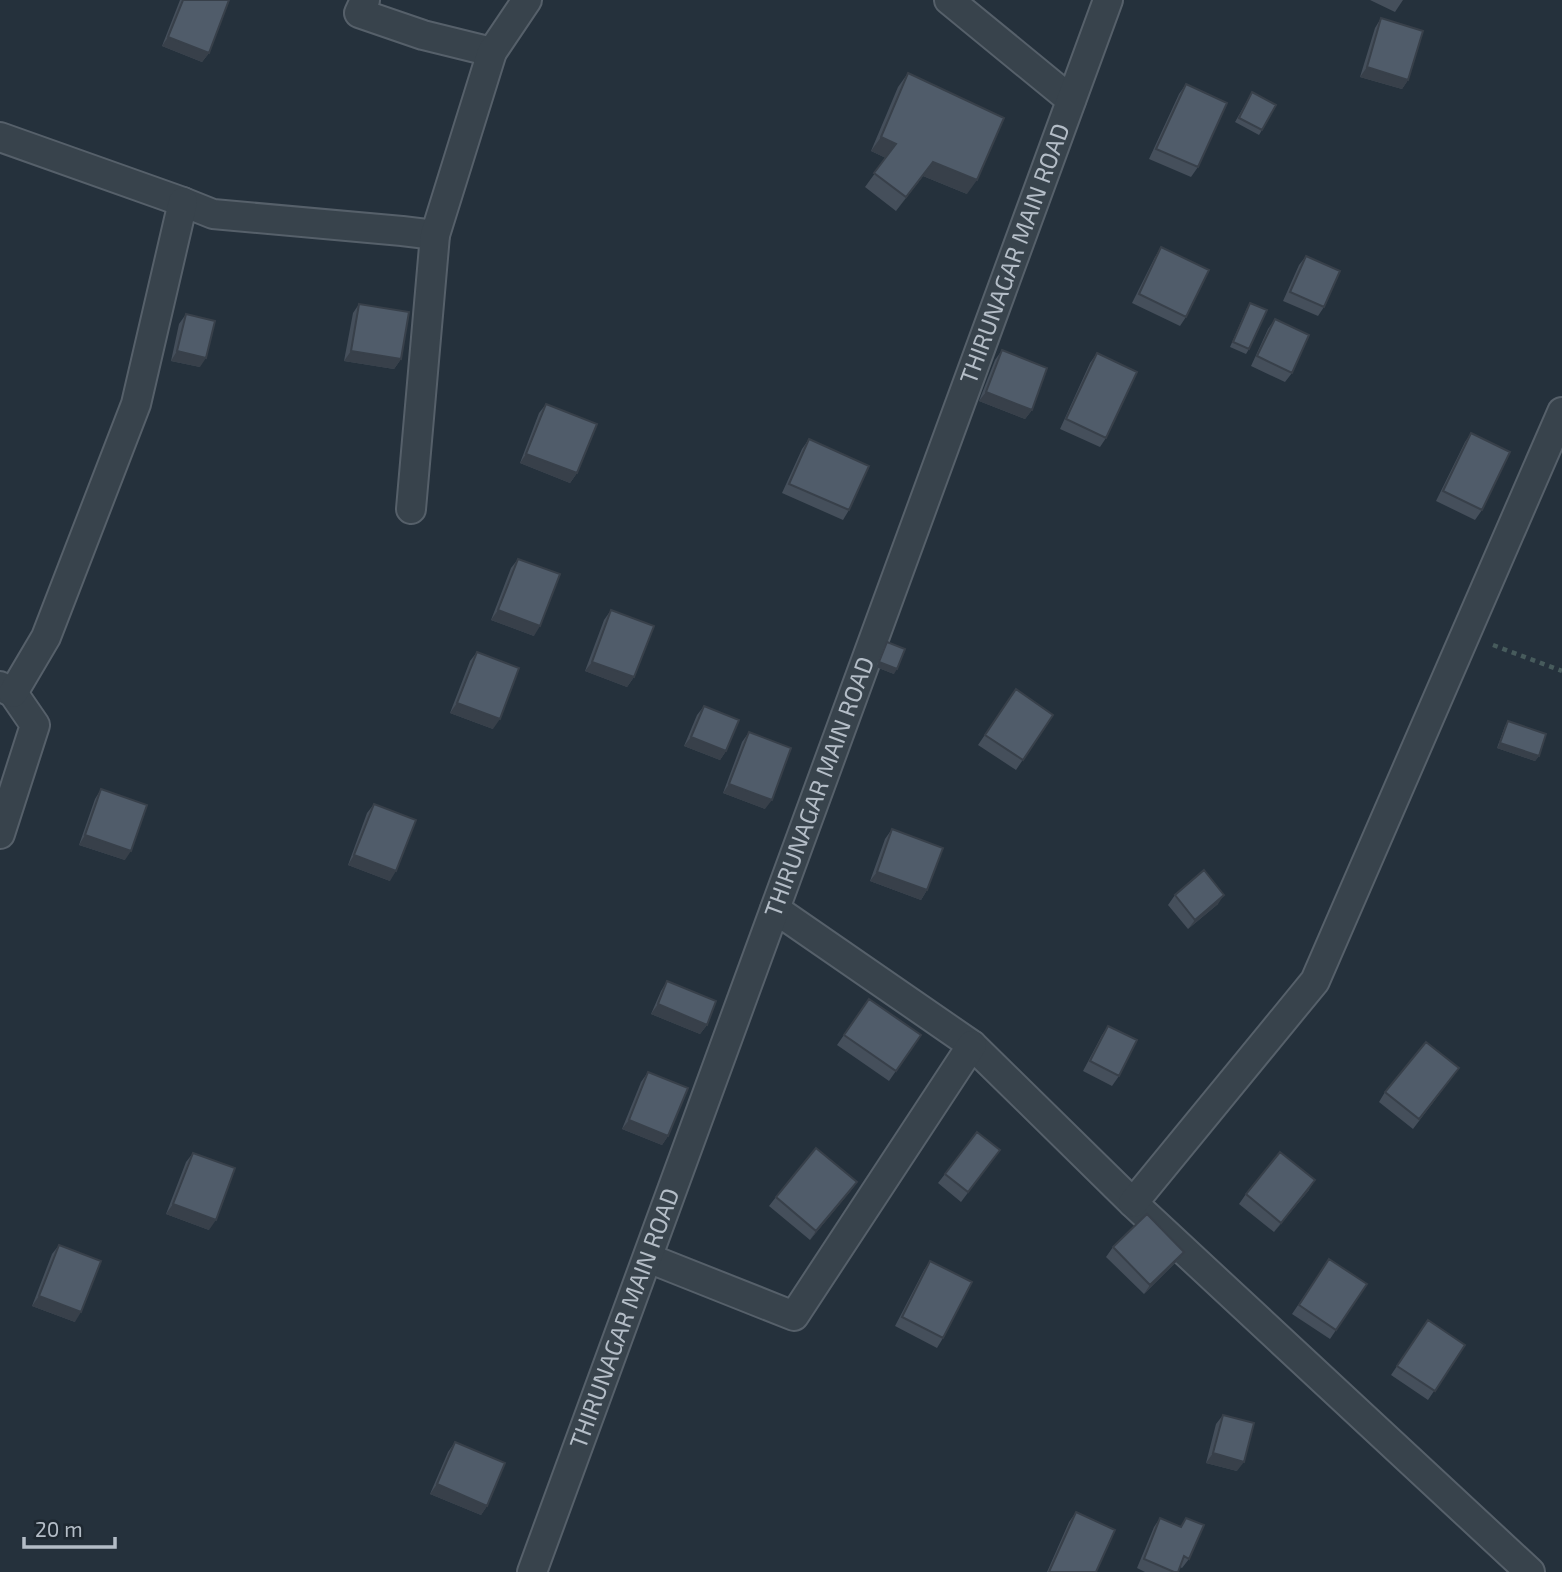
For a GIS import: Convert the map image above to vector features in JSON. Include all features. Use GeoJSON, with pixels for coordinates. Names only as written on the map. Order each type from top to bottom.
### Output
{"type":"FeatureCollection","features":[{"type":"Feature","properties":{"kind":"street"},"geometry":{"type":"LineString","coordinates":[[365,0],[359,13],[423,35],[492,52]]}},
{"type":"Feature","properties":{"kind":"street"},"geometry":{"type":"LineString","coordinates":[[411,509],[435,235],[492,52],[527,0]]}},
{"type":"Feature","properties":{"kind":"street"},"geometry":{"type":"LineString","coordinates":[[949,0],[1071,100]]}},
{"type":"Feature","properties":{"kind":"street","name":"THIRUNAGAR MAIN ROAD"},"geometry":{"type":"LineString","coordinates":[[532,1572],[1108,0]]}},
{"type":"Feature","properties":{"kind":"street"},"geometry":{"type":"LineString","coordinates":[[0,137],[213,214],[435,235]]}},
{"type":"Feature","properties":{"kind":"street"},"geometry":{"type":"LineString","coordinates":[[0,834],[35,725],[6,689],[46,637],[136,404],[183,202]]}},
{"type":"Feature","properties":{"kind":"street"},"geometry":{"type":"LineString","coordinates":[[1133,1203],[1315,981],[1562,412]]}},
{"type":"Feature","properties":{"kind":"street"},"geometry":{"type":"LineString","coordinates":[[775,909],[972,1045],[1133,1203],[1530,1572]]}},
{"type":"Feature","properties":{"kind":"street"},"geometry":{"type":"LineString","coordinates":[[648,1258],[794,1316],[972,1045]]}},
{"type":"Feature","properties":{"kind":"path"},"geometry":{"type":"LineString","coordinates":[[1466,635],[1562,671]]}},
{"type":"Feature","properties":{"kind":"building"},"geometry":{"type":"Polygon","coordinates":[[[183,0],[229,0],[209,53],[168,37],[183,0]]]}},
{"type":"Feature","properties":{"kind":"building"},"geometry":{"type":"Polygon","coordinates":[[[1381,18],[1423,31],[1408,80],[1367,67],[1381,18]]]}},
{"type":"Feature","properties":{"kind":"building"},"geometry":{"type":"Polygon","coordinates":[[[908,73],[1004,118],[977,180],[933,162],[906,197],[874,173],[896,144],[881,137],[908,73]]]}},
{"type":"Feature","properties":{"kind":"building"},"geometry":{"type":"Polygon","coordinates":[[[1186,84],[1227,103],[1198,167],[1156,149],[1186,84]]]}},
{"type":"Feature","properties":{"kind":"building"},"geometry":{"type":"Polygon","coordinates":[[[1252,92],[1276,105],[1262,130],[1239,118],[1252,92]]]}},
{"type":"Feature","properties":{"kind":"building"},"geometry":{"type":"Polygon","coordinates":[[[1161,247],[1209,270],[1186,317],[1139,294],[1161,247]]]}},
{"type":"Feature","properties":{"kind":"building"},"geometry":{"type":"Polygon","coordinates":[[[1306,256],[1340,271],[1324,307],[1290,292],[1306,256]]]}},
{"type":"Feature","properties":{"kind":"building"},"geometry":{"type":"Polygon","coordinates":[[[1250,303],[1267,310],[1249,349],[1233,342],[1250,303]]]}},
{"type":"Feature","properties":{"kind":"building"},"geometry":{"type":"Polygon","coordinates":[[[359,304],[409,312],[401,359],[351,351],[359,304]]]}},
{"type":"Feature","properties":{"kind":"building"},"geometry":{"type":"Polygon","coordinates":[[[186,314],[215,321],[206,358],[177,351],[186,314]]]}},
{"type":"Feature","properties":{"kind":"building"},"geometry":{"type":"Polygon","coordinates":[[[1275,319],[1309,335],[1292,373],[1257,356],[1275,319]]]}},
{"type":"Feature","properties":{"kind":"building"},"geometry":{"type":"Polygon","coordinates":[[[1002,350],[1047,368],[1032,410],[986,392],[1002,350]]]}},
{"type":"Feature","properties":{"kind":"building"},"geometry":{"type":"Polygon","coordinates":[[[1097,353],[1137,372],[1106,438],[1066,419],[1097,353]]]}},
{"type":"Feature","properties":{"kind":"building"},"geometry":{"type":"Polygon","coordinates":[[[546,404],[597,424],[577,473],[526,454],[546,404]]]}},
{"type":"Feature","properties":{"kind":"building"},"geometry":{"type":"Polygon","coordinates":[[[1471,433],[1510,452],[1482,510],[1443,491],[1471,433]]]}},
{"type":"Feature","properties":{"kind":"building"},"geometry":{"type":"Polygon","coordinates":[[[809,439],[869,466],[849,510],[789,484],[809,439]]]}},
{"type":"Feature","properties":{"kind":"building"},"geometry":{"type":"Polygon","coordinates":[[[518,559],[560,574],[540,626],[498,610],[518,559]]]}},
{"type":"Feature","properties":{"kind":"building"},"geometry":{"type":"Polygon","coordinates":[[[611,610],[654,626],[634,677],[592,662],[611,610]]]}},
{"type":"Feature","properties":{"kind":"building"},"geometry":{"type":"Polygon","coordinates":[[[887,642],[905,649],[897,669],[879,662],[887,642]]]}},
{"type":"Feature","properties":{"kind":"building"},"geometry":{"type":"Polygon","coordinates":[[[477,652],[519,668],[500,719],[457,703],[477,652]]]}},
{"type":"Feature","properties":{"kind":"building"},"geometry":{"type":"Polygon","coordinates":[[[1016,689],[1053,715],[1023,760],[985,735],[1016,689]]]}},
{"type":"Feature","properties":{"kind":"building"},"geometry":{"type":"Polygon","coordinates":[[[704,706],[739,720],[726,751],[691,737],[704,706]]]}},
{"type":"Feature","properties":{"kind":"building"},"geometry":{"type":"Polygon","coordinates":[[[1508,721],[1546,734],[1539,756],[1500,743],[1508,721]]]}},
{"type":"Feature","properties":{"kind":"building"},"geometry":{"type":"Polygon","coordinates":[[[749,732],[791,748],[772,800],[729,784],[749,732]]]}},
{"type":"Feature","properties":{"kind":"building"},"geometry":{"type":"Polygon","coordinates":[[[101,789],[147,805],[131,851],[85,835],[101,789]]]}},
{"type":"Feature","properties":{"kind":"building"},"geometry":{"type":"Polygon","coordinates":[[[374,804],[416,820],[396,871],[354,855],[374,804]]]}},
{"type":"Feature","properties":{"kind":"building"},"geometry":{"type":"Polygon","coordinates":[[[892,829],[943,848],[927,890],[877,872],[892,829]]]}},
{"type":"Feature","properties":{"kind":"building"},"geometry":{"type":"Polygon","coordinates":[[[1204,870],[1224,895],[1195,920],[1175,895],[1204,870]]]}},
{"type":"Feature","properties":{"kind":"building"},"geometry":{"type":"Polygon","coordinates":[[[667,981],[716,1001],[707,1025],[658,1004],[667,981]]]}},
{"type":"Feature","properties":{"kind":"building"},"geometry":{"type":"Polygon","coordinates":[[[869,999],[921,1035],[896,1071],[844,1035],[869,999]]]}},
{"type":"Feature","properties":{"kind":"building"},"geometry":{"type":"Polygon","coordinates":[[[1108,1026],[1137,1040],[1119,1076],[1090,1061],[1108,1026]]]}},
{"type":"Feature","properties":{"kind":"building"},"geometry":{"type":"Polygon","coordinates":[[[1426,1042],[1459,1068],[1419,1119],[1385,1092],[1426,1042]]]}},
{"type":"Feature","properties":{"kind":"building"},"geometry":{"type":"Polygon","coordinates":[[[648,1072],[688,1088],[668,1136],[629,1120],[648,1072]]]}},
{"type":"Feature","properties":{"kind":"building"},"geometry":{"type":"Polygon","coordinates":[[[977,1132],[1000,1150],[968,1192],[945,1174],[977,1132]]]}},
{"type":"Feature","properties":{"kind":"building"},"geometry":{"type":"Polygon","coordinates":[[[816,1148],[857,1182],[816,1231],[776,1197],[816,1148]]]}},
{"type":"Feature","properties":{"kind":"building"},"geometry":{"type":"Polygon","coordinates":[[[1280,1152],[1315,1180],[1281,1223],[1246,1194],[1280,1152]]]}},
{"type":"Feature","properties":{"kind":"building"},"geometry":{"type":"Polygon","coordinates":[[[193,1153],[235,1168],[216,1220],[173,1204],[193,1153]]]}},
{"type":"Feature","properties":{"kind":"building"},"geometry":{"type":"Polygon","coordinates":[[[1147,1214],[1184,1252],[1150,1285],[1113,1247],[1147,1214]]]}},
{"type":"Feature","properties":{"kind":"building"},"geometry":{"type":"Polygon","coordinates":[[[59,1245],[101,1261],[81,1312],[39,1296],[59,1245]]]}},
{"type":"Feature","properties":{"kind":"building"},"geometry":{"type":"Polygon","coordinates":[[[1329,1259],[1367,1284],[1336,1330],[1299,1305],[1329,1259]]]}},
{"type":"Feature","properties":{"kind":"building"},"geometry":{"type":"Polygon","coordinates":[[[930,1261],[972,1282],[943,1338],[902,1317],[930,1261]]]}},
{"type":"Feature","properties":{"kind":"building"},"geometry":{"type":"Polygon","coordinates":[[[1428,1320],[1465,1345],[1435,1391],[1397,1366],[1428,1320]]]}},
{"type":"Feature","properties":{"kind":"building"},"geometry":{"type":"Polygon","coordinates":[[[1223,1415],[1254,1423],[1244,1462],[1213,1453],[1223,1415]]]}},
{"type":"Feature","properties":{"kind":"building"},"geometry":{"type":"Polygon","coordinates":[[[455,1442],[505,1463],[487,1506],[437,1484],[455,1442]]]}},
{"type":"Feature","properties":{"kind":"building"},"geometry":{"type":"Polygon","coordinates":[[[1076,1512],[1115,1530],[1096,1572],[1049,1572],[1076,1512]]]}},
{"type":"Feature","properties":{"kind":"building"},"geometry":{"type":"Polygon","coordinates":[[[1160,1518],[1181,1527],[1186,1518],[1204,1525],[1189,1559],[1184,1556],[1178,1572],[1144,1559],[1160,1518]]]}}]}
